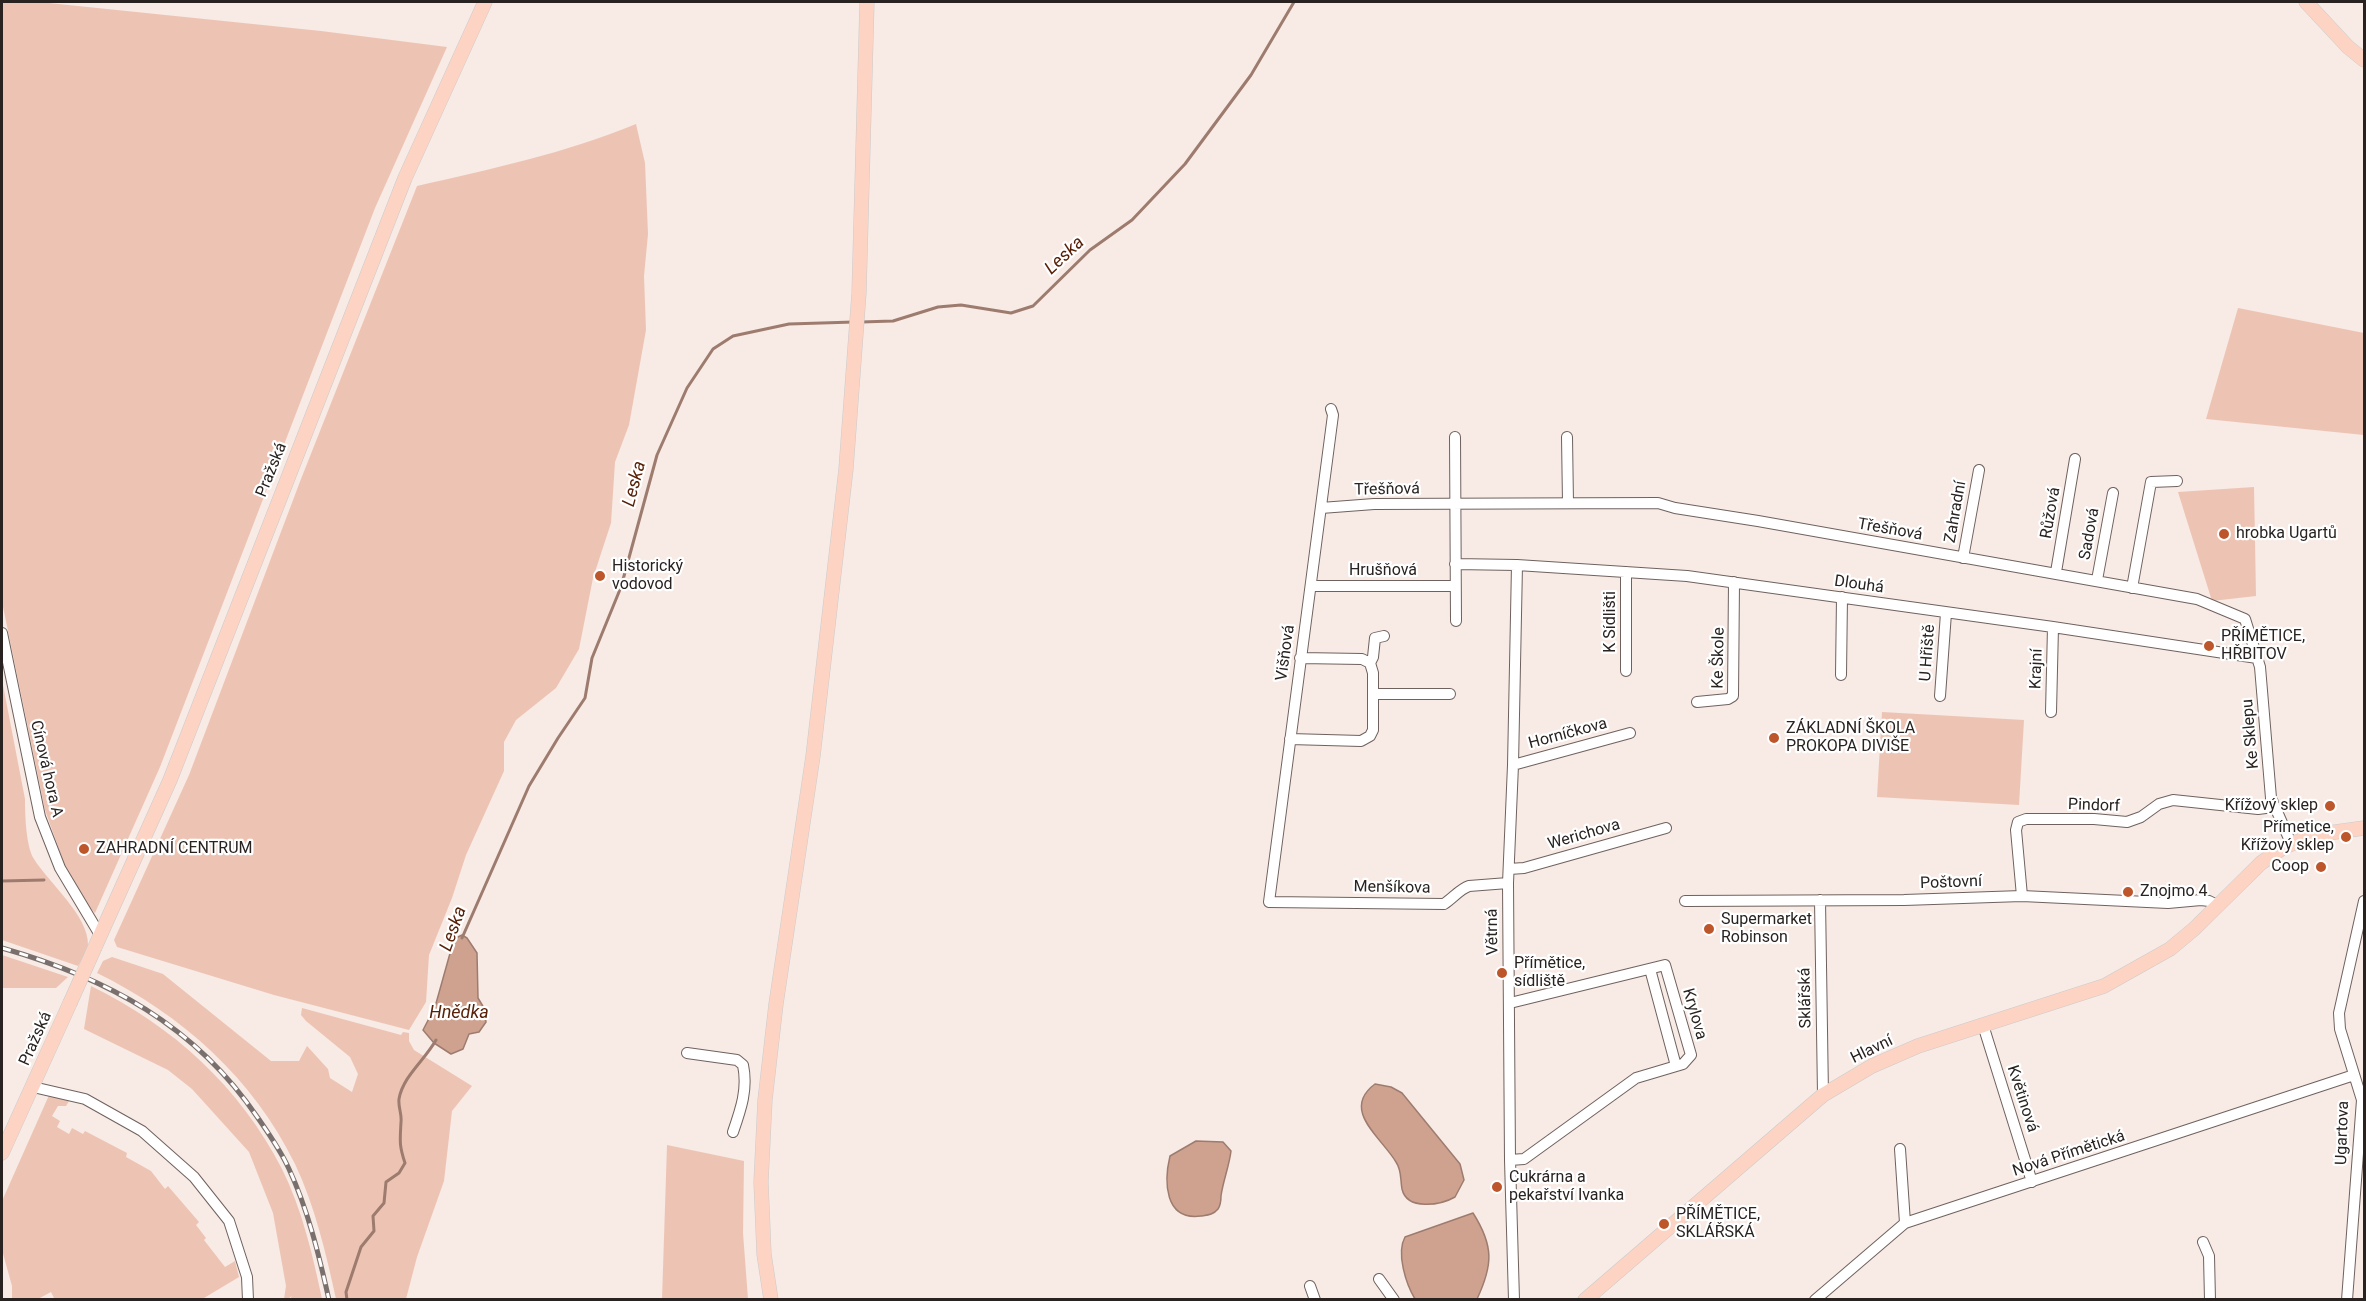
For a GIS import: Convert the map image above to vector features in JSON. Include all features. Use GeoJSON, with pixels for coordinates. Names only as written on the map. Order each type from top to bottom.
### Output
{"type":"FeatureCollection","features":[{"type":"Feature","properties":{"kind":"main road","name":"Pražská"},"geometry":{"type":"LineString","coordinates":[[2,1153],[170,780],[405,178],[485,2]]}},
{"type":"Feature","properties":{"kind":"main road"},"geometry":{"type":"LineString","coordinates":[[771,1299],[764,1254],[760,1182],[765,1100],[776,1004],[813,756],[846,470],[859,293],[867,2]]}},
{"type":"Feature","properties":{"kind":"main road"},"geometry":{"type":"LineString","coordinates":[[2306,2],[2348,47],[2364,60]]}},
{"type":"Feature","properties":{"kind":"main road","name":"Hlavní"},"geometry":{"type":"LineString","coordinates":[[1585,1299],[1823,1095],[1872,1066],[1918,1046],[2104,986],[2170,949],[2262,863],[2291,843],[2325,832],[2364,828]]}},
{"type":"Feature","properties":{"kind":"street","name":"Višňová"},"geometry":{"type":"LineString","coordinates":[[1269,902],[1333,415],[1331,409]]}},
{"type":"Feature","properties":{"kind":"street"},"geometry":{"type":"LineString","coordinates":[[1455,437],[1456,621]]}},
{"type":"Feature","properties":{"kind":"street"},"geometry":{"type":"LineString","coordinates":[[1567,437],[1568,503]]}},
{"type":"Feature","properties":{"kind":"street","name":"Růžová"},"geometry":{"type":"LineString","coordinates":[[2056,572],[2075,459]]}},
{"type":"Feature","properties":{"kind":"street","name":"Zahradní"},"geometry":{"type":"LineString","coordinates":[[1963,558],[1979,470]]}},
{"type":"Feature","properties":{"kind":"street"},"geometry":{"type":"LineString","coordinates":[[2132,588],[2151,482],[2177,481]]}},
{"type":"Feature","properties":{"kind":"street","name":"Sadová"},"geometry":{"type":"LineString","coordinates":[[2097,580],[2113,493]]}},
{"type":"Feature","properties":{"kind":"street","name":"Třešňová"},"geometry":{"type":"LineString","coordinates":[[1321,508],[1374,504],[1658,503],[1675,508],[1963,558],[2056,572],[2206,601],[2245,619],[2257,658]]}},
{"type":"Feature","properties":{"kind":"street","name":"Dlouhá"},"geometry":{"type":"LineString","coordinates":[[1455,564],[1517,565],[1688,576],[2257,658]]}},
{"type":"Feature","properties":{"kind":"street","name":"Větrná"},"geometry":{"type":"LineString","coordinates":[[1514,1299],[1510,1160],[1508,884],[1517,565]]}},
{"type":"Feature","properties":{"kind":"street","name":"K Sídlišti"},"geometry":{"type":"LineString","coordinates":[[1626,572],[1626,671]]}},
{"type":"Feature","properties":{"kind":"street","name":"Ke Škole"},"geometry":{"type":"LineString","coordinates":[[1697,702],[1728,699],[1734,696],[1734,582]]}},
{"type":"Feature","properties":{"kind":"street","name":"Hrušňová"},"geometry":{"type":"LineString","coordinates":[[1311,586],[1455,586]]}},
{"type":"Feature","properties":{"kind":"street"},"geometry":{"type":"LineString","coordinates":[[1841,675],[1842,597]]}},
{"type":"Feature","properties":{"kind":"street","name":"U Hřiště"},"geometry":{"type":"LineString","coordinates":[[1940,696],[1946,613]]}},
{"type":"Feature","properties":{"kind":"street","name":"Krajní"},"geometry":{"type":"LineString","coordinates":[[2051,712],[2053,627]]}},
{"type":"Feature","properties":{"kind":"street","name":"Cínová hora A"},"geometry":{"type":"LineString","coordinates":[[2,633],[40,817],[60,868],[97,941]]}},
{"type":"Feature","properties":{"kind":"street"},"geometry":{"type":"LineString","coordinates":[[1290,739],[1365,739],[1373,730],[1374,694],[1370,663],[1375,638],[1384,636]]}},
{"type":"Feature","properties":{"kind":"street"},"geometry":{"type":"LineString","coordinates":[[1300,658],[1362,659],[1370,663]]}},
{"type":"Feature","properties":{"kind":"street","name":"Ke Sklepu"},"geometry":{"type":"LineString","coordinates":[[2257,658],[2260,667],[2273,807]]}},
{"type":"Feature","properties":{"kind":"street"},"geometry":{"type":"LineString","coordinates":[[1374,694],[1450,694]]}},
{"type":"Feature","properties":{"kind":"street","name":"Horníčkova"},"geometry":{"type":"LineString","coordinates":[[1513,765],[1630,733]]}},
{"type":"Feature","properties":{"kind":"street","name":"Pindorf"},"geometry":{"type":"LineString","coordinates":[[2022,896],[2016,830],[2018,822],[2025,819],[2094,819],[2127,822],[2141,817],[2159,804],[2173,800],[2258,809],[2273,807]]}},
{"type":"Feature","properties":{"kind":"street"},"geometry":{"type":"LineString","coordinates":[[2273,807],[2291,843]]}},
{"type":"Feature","properties":{"kind":"street","name":"Werichova"},"geometry":{"type":"LineString","coordinates":[[1509,869],[1524,868],[1666,828]]}},
{"type":"Feature","properties":{"kind":"street","name":"Menšíkova"},"geometry":{"type":"LineString","coordinates":[[1269,902],[1444,904],[1470,886],[1508,884]]}},
{"type":"Feature","properties":{"kind":"street","name":"Poštovní"},"geometry":{"type":"LineString","coordinates":[[1685,901],[2022,896],[2168,903],[2201,900],[2217,905]]}},
{"type":"Feature","properties":{"kind":"street","name":"Sklářská"},"geometry":{"type":"LineString","coordinates":[[1820,900],[1823,1095]]}},
{"type":"Feature","properties":{"kind":"street","name":"Ugartova"},"geometry":{"type":"LineString","coordinates":[[2347,1299],[2361,1100],[2340,1029],[2339,1013],[2364,901]]}},
{"type":"Feature","properties":{"kind":"street","name":"Krylova"},"geometry":{"type":"LineString","coordinates":[[1650,969],[1665,965],[1689,1049],[1690,1055],[1683,1064],[1676,1066]]}},
{"type":"Feature","properties":{"kind":"street"},"geometry":{"type":"LineString","coordinates":[[1510,1003],[1650,969],[1676,1066],[1636,1078],[1524,1159],[1510,1160]]}},
{"type":"Feature","properties":{"kind":"street","name":"Květinová"},"geometry":{"type":"LineString","coordinates":[[1983,1025],[2032,1182]]}},
{"type":"Feature","properties":{"kind":"street"},"geometry":{"type":"LineString","coordinates":[[687,1053],[737,1060],[743,1065],[745,1088],[733,1132]]}},
{"type":"Feature","properties":{"kind":"street","name":"Nová Přímětická"},"geometry":{"type":"LineString","coordinates":[[1815,1299],[1905,1223],[2354,1075]]}},
{"type":"Feature","properties":{"kind":"street"},"geometry":{"type":"LineString","coordinates":[[33,1087],[85,1099],[142,1131],[194,1177],[229,1221],[247,1276],[249,1299]]}},
{"type":"Feature","properties":{"kind":"street"},"geometry":{"type":"LineString","coordinates":[[1900,1149],[1905,1223]]}},
{"type":"Feature","properties":{"kind":"street"},"geometry":{"type":"LineString","coordinates":[[2203,1242],[2209,1256],[2210,1299]]}},
{"type":"Feature","properties":{"kind":"street"},"geometry":{"type":"LineString","coordinates":[[1379,1279],[1394,1299]]}},
{"type":"Feature","properties":{"kind":"street"},"geometry":{"type":"LineString","coordinates":[[1310,1286],[1315,1299]]}},
{"type":"Feature","properties":{"kind":"shaded area"},"geometry":{"type":"Polygon","coordinates":[[[2,2],[39,2],[321,31],[447,47],[375,208],[160,767],[95,913],[66,869],[45,810],[2,602],[2,2]]]}},
{"type":"Feature","properties":{"kind":"shaded area"},"geometry":{"type":"Polygon","coordinates":[[[636,124],[645,163],[648,234],[644,276],[646,330],[629,425],[615,462],[611,523],[593,578],[579,649],[556,688],[516,720],[504,742],[504,771],[466,855],[429,955],[426,1002],[409,1030],[274,995],[117,947],[114,940],[189,775],[301,479],[417,186],[555,152],[636,124]]]}},
{"type":"Feature","properties":{"kind":"shaded area"},"geometry":{"type":"Polygon","coordinates":[[[2238,308],[2364,333],[2364,435],[2206,419],[2238,308]]]}},
{"type":"Feature","properties":{"kind":"shaded area"},"geometry":{"type":"Polygon","coordinates":[[[2254,487],[2256,596],[2212,601],[2178,492],[2254,487]]]}},
{"type":"Feature","properties":{"kind":"shaded area"},"geometry":{"type":"Polygon","coordinates":[[[2,680],[25,799],[26,830],[31,854],[75,911],[87,934],[88,945],[78,966],[2,940],[2,680]]]}},
{"type":"Feature","properties":{"kind":"shaded area"},"geometry":{"type":"Polygon","coordinates":[[[1882,712],[2024,720],[2019,805],[1877,797],[1882,712]]]}},
{"type":"Feature","properties":{"kind":"shaded area"},"geometry":{"type":"Polygon","coordinates":[[[2,955],[68,977],[56,988],[2,988],[2,955]]]}},
{"type":"Feature","properties":{"kind":"shaded area"},"geometry":{"type":"Polygon","coordinates":[[[112,957],[163,974],[271,1061],[299,1061],[307,1046],[328,1069],[330,1078],[352,1092],[358,1074],[350,1057],[306,1021],[301,1015],[302,1008],[401,1035],[403,1032],[409,1033],[409,1041],[414,1050],[472,1086],[452,1111],[444,1181],[417,1257],[406,1299],[336,1299],[314,1213],[295,1164],[278,1133],[236,1077],[186,1029],[158,1008],[97,973],[103,961],[112,957]]]}},
{"type":"Feature","properties":{"kind":"shaded area"},"geometry":{"type":"Polygon","coordinates":[[[91,986],[150,1020],[176,1040],[202,1062],[246,1111],[265,1139],[289,1184],[306,1233],[322,1299],[290,1299],[292,1296],[284,1299],[286,1286],[273,1213],[249,1152],[192,1089],[168,1070],[84,1029],[91,986]]]}},
{"type":"Feature","properties":{"kind":"shaded area"},"geometry":{"type":"Polygon","coordinates":[[[50,1093],[71,1098],[66,1106],[58,1106],[52,1116],[60,1121],[57,1127],[69,1134],[72,1128],[83,1134],[85,1131],[127,1153],[126,1157],[151,1171],[165,1189],[168,1186],[199,1222],[196,1225],[206,1238],[204,1240],[225,1267],[235,1261],[239,1277],[205,1299],[55,1300],[51,1292],[38,1299],[12,1299],[12,1286],[2,1250],[2,1201],[50,1093]]]}},
{"type":"Feature","properties":{"kind":"shaded area"},"geometry":{"type":"Polygon","coordinates":[[[667,1145],[744,1161],[743,1233],[748,1299],[662,1299],[667,1145]]]}},
{"type":"Feature","properties":{"kind":"water","name":"Hnědka"},"geometry":{"type":"Polygon","coordinates":[[[462,935],[467,938],[477,953],[478,998],[484,1008],[486,1022],[479,1032],[469,1034],[463,1049],[451,1054],[434,1043],[423,1030],[435,1007],[454,939],[462,935]]]}},
{"type":"Feature","properties":{"kind":"water"},"geometry":{"type":"Polygon","coordinates":[[[1375,1084],[1391,1087],[1402,1093],[1460,1164],[1464,1180],[1455,1197],[1442,1202],[1425,1204],[1410,1201],[1405,1196],[1398,1165],[1367,1124],[1363,1114],[1362,1104],[1365,1094],[1375,1084]]]}},
{"type":"Feature","properties":{"kind":"water"},"geometry":{"type":"Polygon","coordinates":[[[1196,1141],[1223,1142],[1231,1151],[1218,1209],[1208,1215],[1189,1216],[1173,1206],[1169,1197],[1168,1166],[1170,1156],[1196,1141]]]}},
{"type":"Feature","properties":{"kind":"water"},"geometry":{"type":"Polygon","coordinates":[[[1473,1213],[1485,1236],[1489,1256],[1486,1276],[1477,1299],[1415,1299],[1408,1285],[1402,1260],[1402,1244],[1405,1237],[1473,1213]]]}},
{"type":"Feature","properties":{"kind":"waterway","name":"Leska"},"geometry":{"type":"LineString","coordinates":[[861,322],[893,321],[938,307],[961,305],[1011,313],[1033,306],[1090,250],[1132,220],[1185,164],[1251,75],[1294,2]]}},
{"type":"Feature","properties":{"kind":"waterway","name":"Leska"},"geometry":{"type":"LineString","coordinates":[[462,938],[529,786],[585,698],[592,658],[621,587],[657,455],[687,388],[713,349],[733,336],[789,324],[854,322]]}},
{"type":"Feature","properties":{"kind":"waterway"},"geometry":{"type":"LineString","coordinates":[[2,881],[44,880]]}},
{"type":"Feature","properties":{"kind":"waterway","name":"Leska"},"geometry":{"type":"LineString","coordinates":[[347,1300],[346,1292],[361,1247],[374,1231],[373,1216],[384,1203],[386,1182],[399,1173],[405,1163],[400,1143],[399,1099],[401,1091],[436,1040]]}},
{"type":"Feature","properties":{"kind":"railway"},"geometry":{"type":"LineString","coordinates":[[2,948],[77,974],[113,990],[146,1009],[206,1056],[233,1085],[271,1136],[289,1169],[307,1217],[329,1300]]}},
{"type":"Feature","properties":{"kind":"place","name":"hrobka Ugartů"},"geometry":{"type":"Point","coordinates":[2224,534]}},
{"type":"Feature","properties":{"kind":"place","name":"Historický vodovod"},"geometry":{"type":"Point","coordinates":[600,576]}},
{"type":"Feature","properties":{"kind":"place","name":"PŘÍMĚTICE, HŘBITOV"},"geometry":{"type":"Point","coordinates":[2209,646]}},
{"type":"Feature","properties":{"kind":"place","name":"ZÁKLADNÍ ŠKOLA PROKOPA DIVIŠE"},"geometry":{"type":"Point","coordinates":[1774,738]}},
{"type":"Feature","properties":{"kind":"place","name":"Křížový sklep"},"geometry":{"type":"Point","coordinates":[2330,806]}},
{"type":"Feature","properties":{"kind":"place","name":"Přímetice, Křížový sklep"},"geometry":{"type":"Point","coordinates":[2346,837]}},
{"type":"Feature","properties":{"kind":"place","name":"ZAHRADNÍ CENTRUM"},"geometry":{"type":"Point","coordinates":[84,849]}},
{"type":"Feature","properties":{"kind":"place","name":"Coop"},"geometry":{"type":"Point","coordinates":[2321,867]}},
{"type":"Feature","properties":{"kind":"place","name":"Znojmo 4"},"geometry":{"type":"Point","coordinates":[2128,892]}},
{"type":"Feature","properties":{"kind":"place","name":"Supermarket Robinson"},"geometry":{"type":"Point","coordinates":[1709,929]}},
{"type":"Feature","properties":{"kind":"place","name":"Přímětice, sídliště"},"geometry":{"type":"Point","coordinates":[1502,973]}},
{"type":"Feature","properties":{"kind":"place","name":"Cukrárna a pekařství Ivanka"},"geometry":{"type":"Point","coordinates":[1497,1187]}},
{"type":"Feature","properties":{"kind":"place","name":"PŘÍMĚTICE, SKLÁŘSKÁ"},"geometry":{"type":"Point","coordinates":[1664,1224]}}]}
